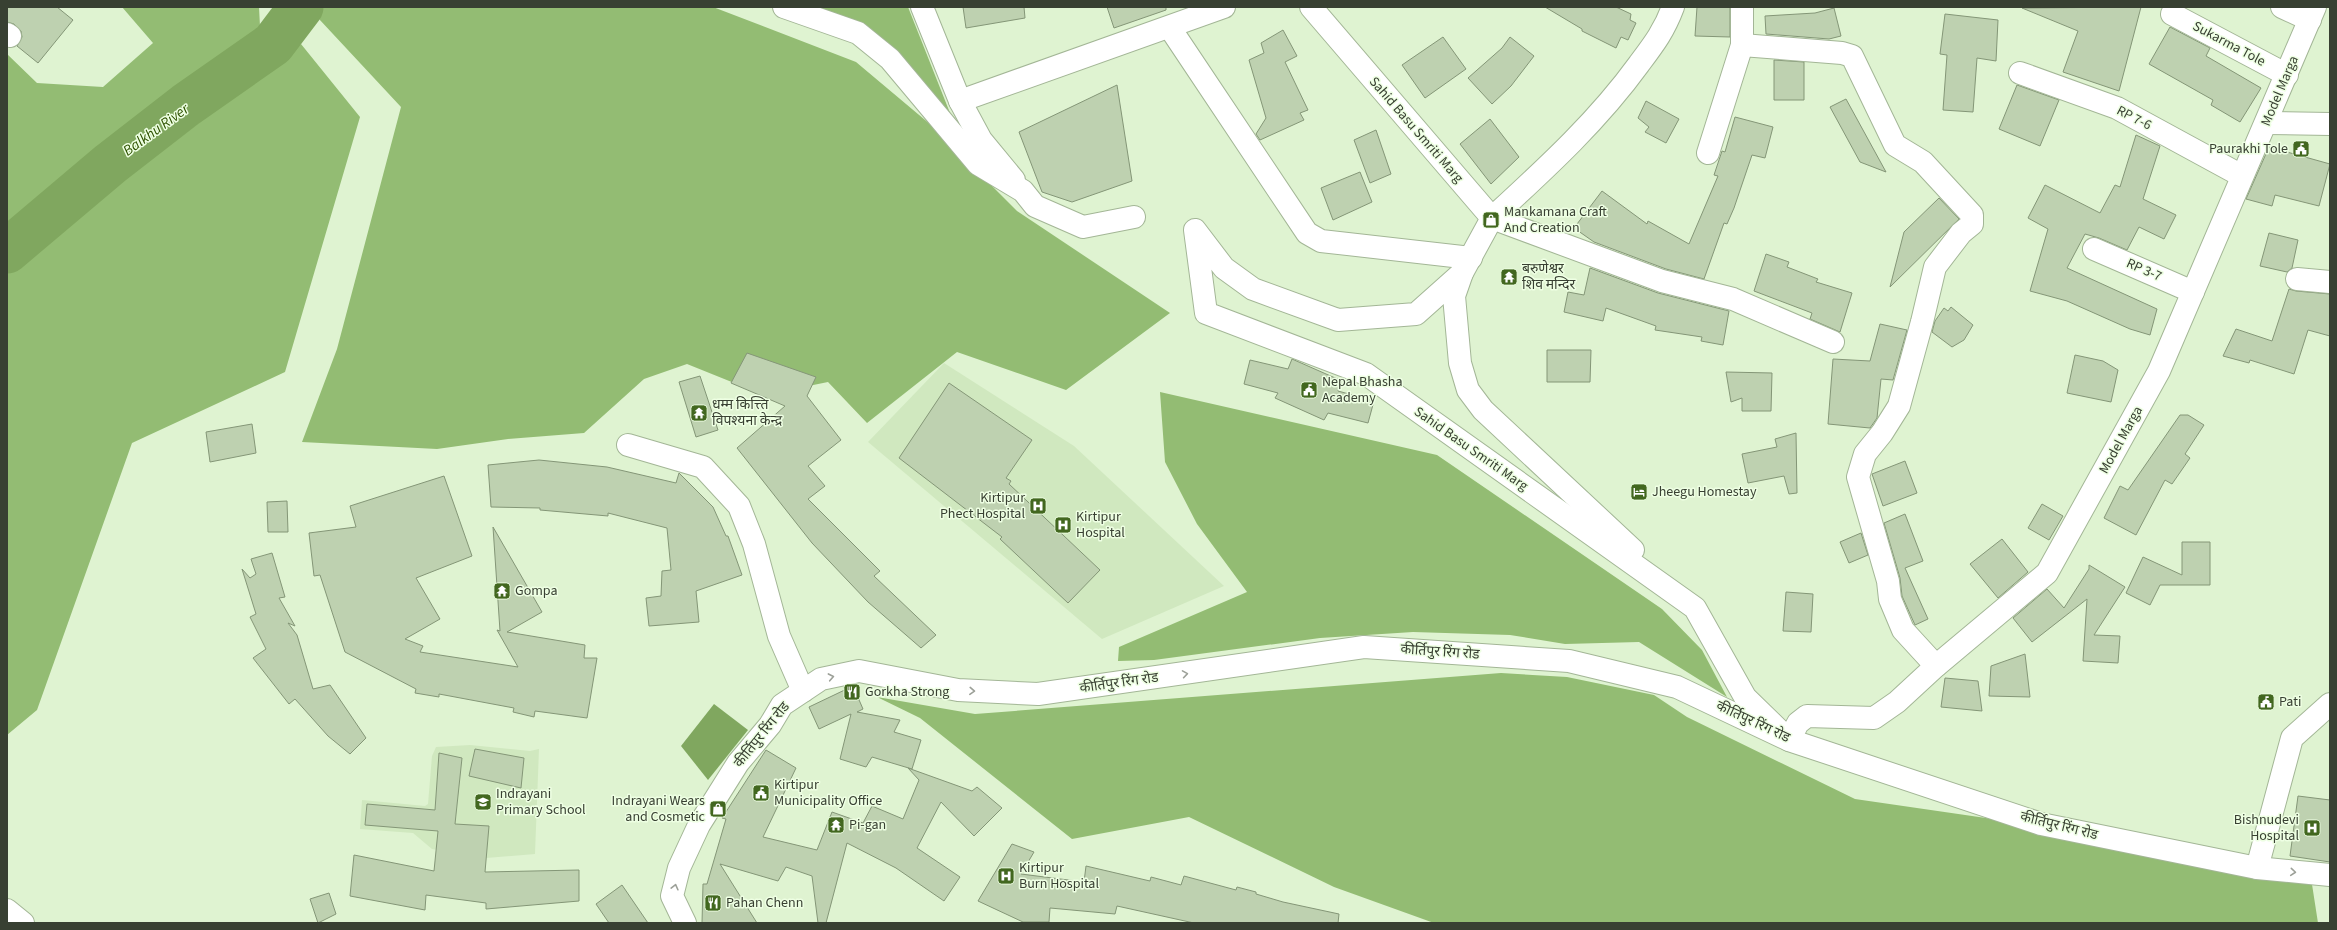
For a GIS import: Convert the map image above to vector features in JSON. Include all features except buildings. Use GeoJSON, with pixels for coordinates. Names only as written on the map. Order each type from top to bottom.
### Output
{"type":"FeatureCollection","features":[{"type":"Feature","properties":{"kind":"street"},"geometry":{"type":"LineString","coordinates":[[784,7],[858,33],[890,59],[978,164],[1023,191]]}},
{"type":"Feature","properties":{"kind":"street"},"geometry":{"type":"LineString","coordinates":[[922,7],[960,101],[981,140],[1035,206],[1083,227],[1134,217]]}},
{"type":"Feature","properties":{"kind":"street"},"geometry":{"type":"LineString","coordinates":[[960,101],[1170,28],[1224,7]]}},
{"type":"Feature","properties":{"kind":"street","name":"Sahid Basu Smriti Marg"},"geometry":{"type":"LineString","coordinates":[[1311,7],[1492,218],[1466,266],[1416,314],[1338,320],[1253,289],[1224,268],[1195,230],[1206,313],[1366,374],[1695,608],[1745,697],[1790,740]]}},
{"type":"Feature","properties":{"kind":"street"},"geometry":{"type":"LineString","coordinates":[[1673,7],[1666,28],[1622,88],[1564,152],[1492,218],[1662,281],[1733,299],[1833,342]]}},
{"type":"Feature","properties":{"kind":"street"},"geometry":{"type":"LineString","coordinates":[[1708,152],[1742,45],[1742,7]]}},
{"type":"Feature","properties":{"kind":"street"},"geometry":{"type":"LineString","coordinates":[[2282,7],[2312,14]]}},
{"type":"Feature","properties":{"kind":"street","name":"Sukarma Tole"},"geometry":{"type":"LineString","coordinates":[[2172,14],[2287,75]]}},
{"type":"Feature","properties":{"kind":"street","name":"Model Marga"},"geometry":{"type":"LineString","coordinates":[[1790,740],[1798,723],[1807,716],[1874,718],[1897,702],[1936,666],[2047,573],[2159,371],[2312,14]]}},
{"type":"Feature","properties":{"kind":"street"},"geometry":{"type":"LineString","coordinates":[[1170,28],[1308,233],[1321,241],[1466,266],[1454,296],[1460,363],[1468,390],[1483,410],[1695,608]]}},
{"type":"Feature","properties":{"kind":"street"},"geometry":{"type":"LineString","coordinates":[[1742,45],[1842,53],[1852,56],[1895,145],[1923,162],[1972,215],[1972,224],[1961,233],[1934,267],[1922,322],[1899,406],[1882,433],[1865,454],[1858,477],[1888,581],[1890,599],[1904,630],[1936,666]]}},
{"type":"Feature","properties":{"kind":"street","name":"RP 7-6"},"geometry":{"type":"LineString","coordinates":[[2020,73],[2117,108],[2242,176]]}},
{"type":"Feature","properties":{"kind":"street"},"geometry":{"type":"LineString","coordinates":[[2266,122],[2330,124]]}},
{"type":"Feature","properties":{"kind":"street","name":"RP 3-7"},"geometry":{"type":"LineString","coordinates":[[2094,248],[2193,292]]}},
{"type":"Feature","properties":{"kind":"street"},"geometry":{"type":"LineString","coordinates":[[2297,278],[2330,282]]}},
{"type":"Feature","properties":{"kind":"street"},"geometry":{"type":"LineString","coordinates":[[628,445],[703,467],[740,506],[754,544],[779,636],[803,691]]}},
{"type":"Feature","properties":{"kind":"street","name":"कीर्तिपुर रिंग रोड"},"geometry":{"type":"LineString","coordinates":[[685,923],[672,896],[680,868],[699,825],[738,763],[770,726],[782,705],[821,679],[858,671],[958,690],[1038,694],[1364,647],[1570,661],[1677,687],[1790,740],[2041,824],[2257,868],[2330,875]]}},
{"type":"Feature","properties":{"kind":"street"},"geometry":{"type":"LineString","coordinates":[[2257,868],[2292,738],[2330,704]]}},
{"type":"Feature","properties":{"kind":"street"},"geometry":{"type":"LineString","coordinates":[[7,910],[23,923]]}},
{"type":"Feature","properties":{"kind":"shaded area"},"geometry":{"type":"Polygon","coordinates":[[[122,7],[259,7],[261,46],[141,133],[7,244],[7,54],[37,83],[103,87],[153,43],[122,7]]]}},
{"type":"Feature","properties":{"kind":"shaded area"},"geometry":{"type":"Polygon","coordinates":[[[319,7],[713,7],[856,62],[931,125],[1017,211],[1170,313],[1066,390],[957,352],[867,423],[828,382],[764,395],[687,364],[644,379],[584,433],[508,439],[437,449],[302,442],[337,349],[401,107],[319,19],[319,7]]]}},
{"type":"Feature","properties":{"kind":"shaded area"},"geometry":{"type":"Polygon","coordinates":[[[797,7],[908,7],[952,118],[848,29],[797,7]]]}},
{"type":"Feature","properties":{"kind":"shaded area"},"geometry":{"type":"Polygon","coordinates":[[[301,44],[360,117],[285,372],[132,443],[37,710],[7,735],[7,267],[19,261],[301,44]]]}},
{"type":"Feature","properties":{"kind":"shaded area","name":"Kirtipur Hospital"},"geometry":{"type":"Polygon","coordinates":[[[944,363],[1074,446],[1224,586],[1102,639],[868,442],[944,363]]]}},
{"type":"Feature","properties":{"kind":"shaded area"},"geometry":{"type":"Polygon","coordinates":[[[1160,392],[1437,455],[1662,609],[1702,650],[1727,697],[1639,642],[1565,644],[1510,635],[1413,632],[1320,638],[1154,660],[1118,661],[1119,647],[1247,592],[1197,524],[1165,462],[1160,392]]]}},
{"type":"Feature","properties":{"kind":"shaded area"},"geometry":{"type":"Polygon","coordinates":[[[1501,673],[1567,677],[1654,695],[1687,717],[1855,799],[2309,865],[2318,923],[1434,923],[1334,887],[1189,817],[1072,839],[920,718],[877,697],[975,714],[1501,673]]]}},
{"type":"Feature","properties":{"kind":"shaded area"},"geometry":{"type":"Polygon","coordinates":[[[714,704],[748,730],[708,780],[681,746],[714,704]]]}},
{"type":"Feature","properties":{"kind":"shaded area","name":"Indrayani Primary School"},"geometry":{"type":"Polygon","coordinates":[[[470,745],[530,751],[539,749],[535,854],[486,858],[432,849],[413,833],[360,829],[362,800],[425,806],[428,804],[432,756],[436,747],[470,745]]]}},
{"type":"Feature","properties":{"kind":"waterway","name":"Balkhu River"},"geometry":{"type":"LineString","coordinates":[[7,251],[110,164],[186,105],[273,44],[301,7]]}},
{"type":"Feature","properties":{"kind":"place","name":"Paurakhi Tole"},"geometry":{"type":"Point","coordinates":[2301,149]}},
{"type":"Feature","properties":{"kind":"place","name":"Mankamana Craft And Creation"},"geometry":{"type":"Point","coordinates":[1491,220]}},
{"type":"Feature","properties":{"kind":"place","name":"बरुणेश्वर शिव मन्दिर"},"geometry":{"type":"Point","coordinates":[1509,277]}},
{"type":"Feature","properties":{"kind":"place","name":"Nepal Bhasha Academy"},"geometry":{"type":"Point","coordinates":[1309,390]}},
{"type":"Feature","properties":{"kind":"place","name":"धम्म कित्त्ति विपश्यना केन्द्र"},"geometry":{"type":"Point","coordinates":[699,413]}},
{"type":"Feature","properties":{"kind":"place","name":"Jheegu Homestay"},"geometry":{"type":"Point","coordinates":[1639,492]}},
{"type":"Feature","properties":{"kind":"place","name":"Kirtipur Phect Hospital"},"geometry":{"type":"Point","coordinates":[1038,506]}},
{"type":"Feature","properties":{"kind":"place","name":"Kirtipur Hospital"},"geometry":{"type":"Point","coordinates":[1063,525]}},
{"type":"Feature","properties":{"kind":"place","name":"Gompa"},"geometry":{"type":"Point","coordinates":[502,591]}},
{"type":"Feature","properties":{"kind":"place","name":"Gorkha Strong"},"geometry":{"type":"Point","coordinates":[852,692]}},
{"type":"Feature","properties":{"kind":"place","name":"Pati"},"geometry":{"type":"Point","coordinates":[2266,702]}},
{"type":"Feature","properties":{"kind":"place","name":"Kirtipur Municipality Office"},"geometry":{"type":"Point","coordinates":[761,793]}},
{"type":"Feature","properties":{"kind":"place","name":"Indrayani Primary School"},"geometry":{"type":"Point","coordinates":[483,802]}},
{"type":"Feature","properties":{"kind":"place","name":"Indrayani Wears and Cosmetic"},"geometry":{"type":"Point","coordinates":[718,809]}},
{"type":"Feature","properties":{"kind":"place","name":"Pi-gan"},"geometry":{"type":"Point","coordinates":[836,825]}},
{"type":"Feature","properties":{"kind":"place","name":"Bishnudevi Hospital"},"geometry":{"type":"Point","coordinates":[2312,828]}},
{"type":"Feature","properties":{"kind":"place","name":"Kirtipur Burn Hospital"},"geometry":{"type":"Point","coordinates":[1006,876]}},
{"type":"Feature","properties":{"kind":"place","name":"Pahan Chenn"},"geometry":{"type":"Point","coordinates":[713,903]}}]}
